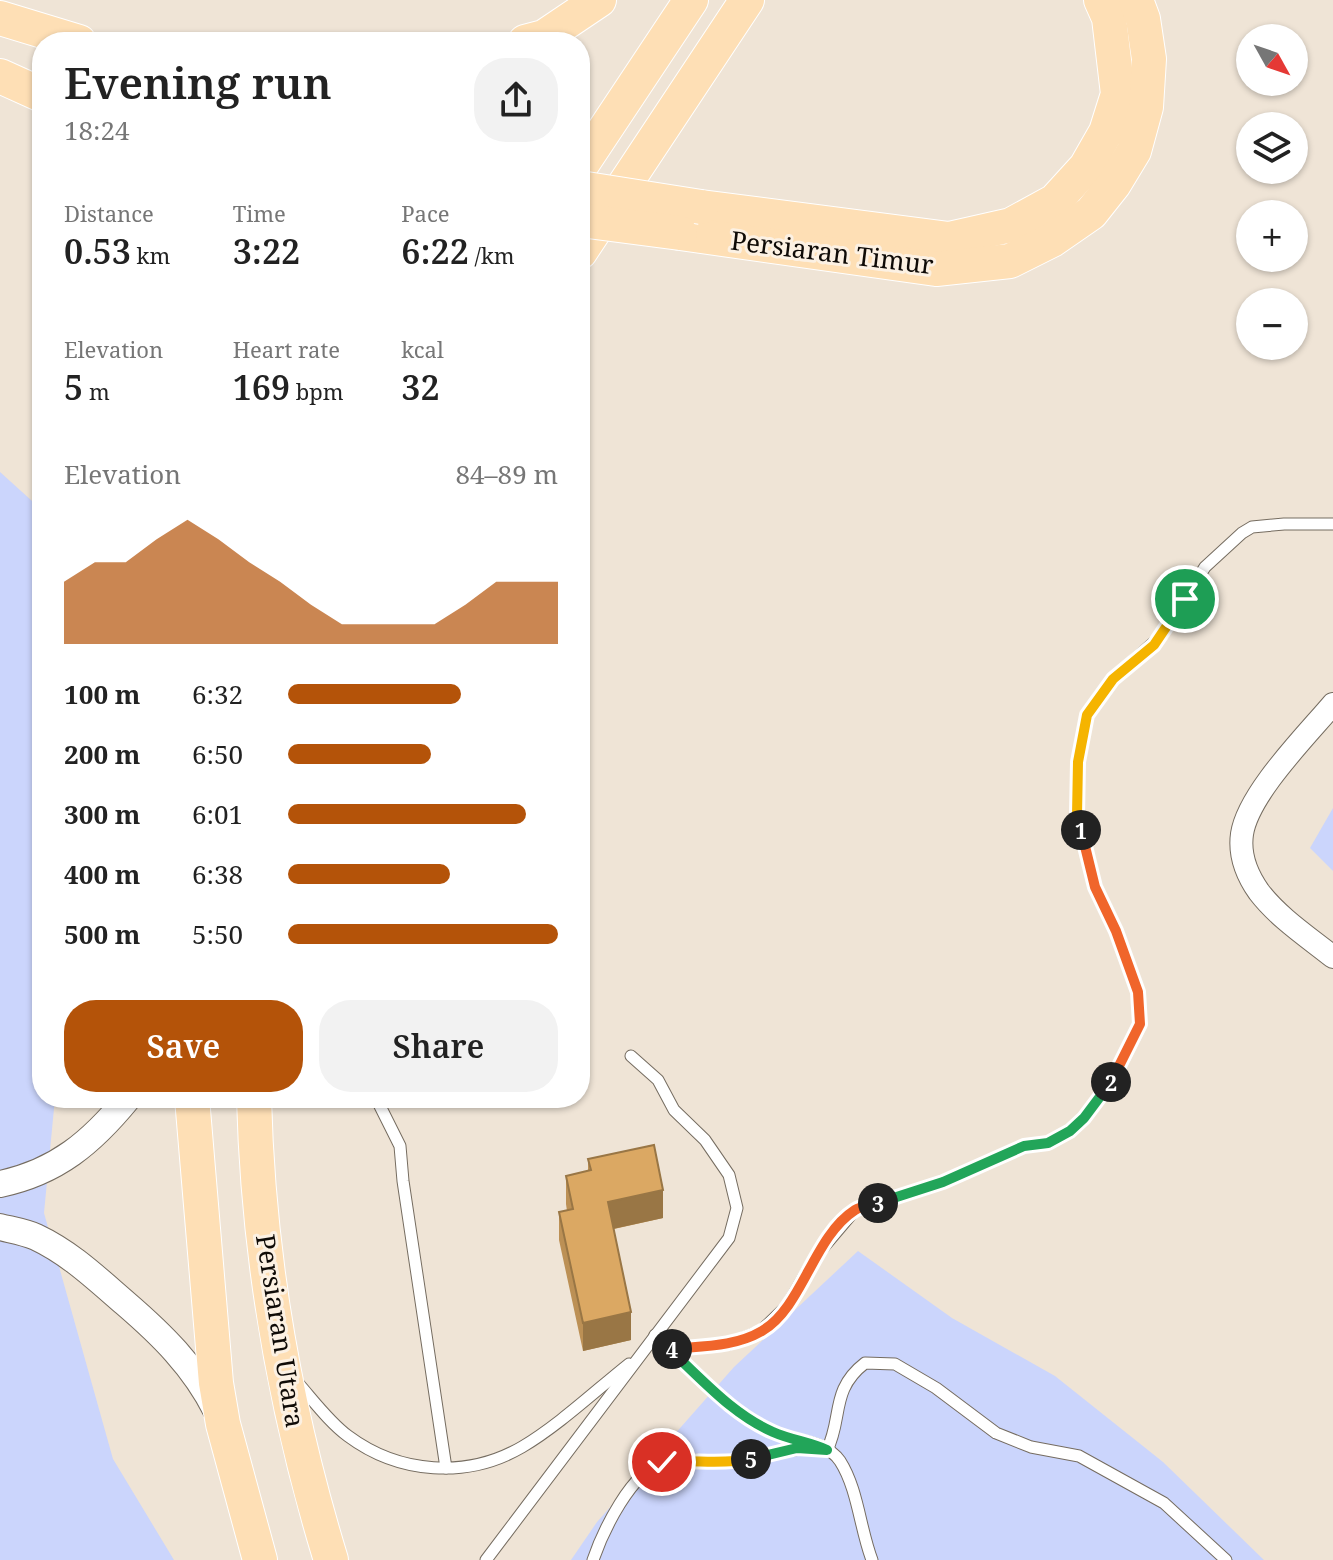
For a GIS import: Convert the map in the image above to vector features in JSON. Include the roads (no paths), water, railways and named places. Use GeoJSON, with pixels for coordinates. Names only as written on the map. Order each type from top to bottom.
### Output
{"type":"FeatureCollection","features":[{"type":"Feature","properties":{"kind":"main road"},"geometry":{"type":"LineString","coordinates":[[551,32],[599,0]]}},
{"type":"Feature","properties":{"kind":"main road"},"geometry":{"type":"LineString","coordinates":[[590,152],[691,0]]}},
{"type":"Feature","properties":{"kind":"main road"},"geometry":{"type":"LineString","coordinates":[[1101,0],[1109,18],[1120,141]]}},
{"type":"Feature","properties":{"kind":"main road"},"geometry":{"type":"LineString","coordinates":[[1120,141],[1146,107],[1149,59],[1143,19],[1136,0]]}},
{"type":"Feature","properties":{"kind":"main road"},"geometry":{"type":"LineString","coordinates":[[590,237],[744,7]]}},
{"type":"Feature","properties":{"kind":"main road"},"geometry":{"type":"LineString","coordinates":[[0,20],[32,36]]}},
{"type":"Feature","properties":{"kind":"main road"},"geometry":{"type":"LineString","coordinates":[[0,20],[43,32]]}},
{"type":"Feature","properties":{"kind":"main road"},"geometry":{"type":"LineString","coordinates":[[0,76],[32,90]]}},
{"type":"Feature","properties":{"kind":"main road","name":"Persiaran Timur"},"geometry":{"type":"LineString","coordinates":[[590,190],[949,239],[1011,225],[1055,201],[1086,167],[1120,141]]}},
{"type":"Feature","properties":{"kind":"main road","name":"Persiaran Timur"},"geometry":{"type":"LineString","coordinates":[[590,221],[936,269],[1010,261],[1052,240],[1091,213],[1114,184],[1120,141]]}},
{"type":"Feature","properties":{"kind":"main road"},"geometry":{"type":"LineString","coordinates":[[193,1108],[216,1383],[223,1424],[260,1560]]}},
{"type":"Feature","properties":{"kind":"main road","name":"Persiaran Utara"},"geometry":{"type":"LineString","coordinates":[[254,1108],[256,1173],[281,1364],[296,1435],[331,1560]]}},
{"type":"Feature","properties":{"kind":"street"},"geometry":{"type":"LineString","coordinates":[[1333,704],[1275,773],[1251,807],[1242,832],[1242,850],[1246,869],[1260,893],[1284,918],[1333,957]]}},
{"type":"Feature","properties":{"kind":"street"},"geometry":{"type":"LineString","coordinates":[[0,1184],[19,1180],[59,1162],[97,1135],[120,1108]]}},
{"type":"Feature","properties":{"kind":"street"},"geometry":{"type":"LineString","coordinates":[[0,1227],[33,1236],[63,1251],[151,1324],[191,1369],[223,1424]]}},
{"type":"Feature","properties":{"kind":"lane"},"geometry":{"type":"LineString","coordinates":[[670,1350],[729,1344],[761,1331],[787,1306],[816,1256],[855,1210],[943,1182],[1024,1146],[1048,1143],[1070,1131],[1084,1118],[1110,1083],[1140,1024],[1138,992],[1116,931],[1095,887],[1077,815],[1078,762],[1087,715],[1113,679],[1154,645],[1205,567],[1234,539],[1252,527],[1333,524]]}},
{"type":"Feature","properties":{"kind":"lane"},"geometry":{"type":"LineString","coordinates":[[486,1560],[729,1238],[737,1208],[729,1175],[705,1140],[674,1110],[658,1080],[631,1056]]}},
{"type":"Feature","properties":{"kind":"lane"},"geometry":{"type":"LineString","coordinates":[[381,1108],[400,1146],[446,1468]]}},
{"type":"Feature","properties":{"kind":"lane"},"geometry":{"type":"LineString","coordinates":[[655,1335],[723,1402],[771,1432],[811,1442],[838,1458],[847,1474],[872,1560]]}},
{"type":"Feature","properties":{"kind":"lane"},"geometry":{"type":"LineString","coordinates":[[281,1364],[346,1435],[371,1451],[398,1463],[446,1468],[487,1463],[522,1447],[640,1355]]}},
{"type":"Feature","properties":{"kind":"lane"},"geometry":{"type":"LineString","coordinates":[[827,1450],[847,1380],[865,1363],[895,1364],[936,1388],[996,1433],[1031,1447],[1079,1456],[1164,1503],[1226,1560]]}},
{"type":"Feature","properties":{"kind":"lane"},"geometry":{"type":"LineString","coordinates":[[593,1560],[615,1509],[647,1472],[662,1462],[738,1462],[797,1448],[827,1450]]}}]}
